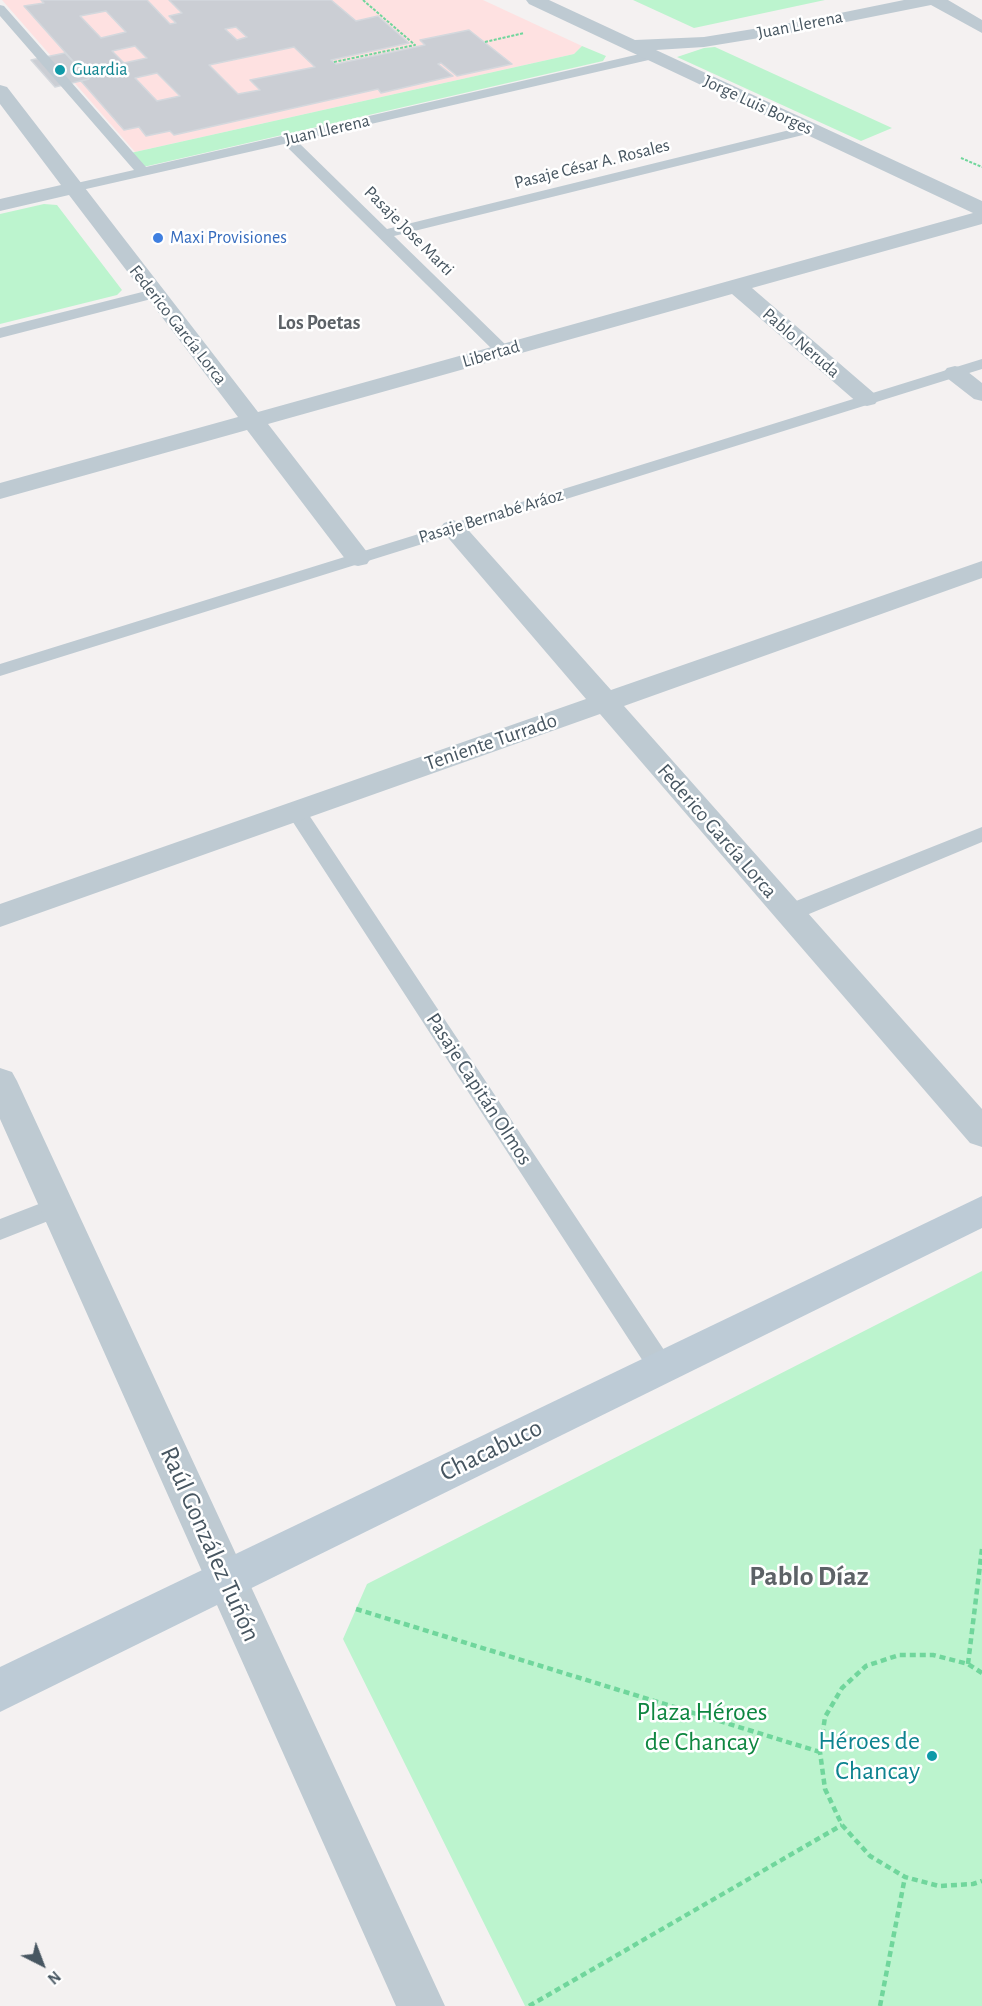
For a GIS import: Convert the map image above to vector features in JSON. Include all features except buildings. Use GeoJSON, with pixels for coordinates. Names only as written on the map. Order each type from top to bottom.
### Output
{"type":"FeatureCollection","features":[{"type":"Feature","properties":{"kind":"main road","name":"Chacabuco"},"geometry":{"type":"LineString","coordinates":[[0,1690],[982,1211]]}},
{"type":"Feature","properties":{"kind":"street","name":"Jorge Luis Borges"},"geometry":{"type":"LineString","coordinates":[[535,0],[982,208]]}},
{"type":"Feature","properties":{"kind":"street","name":"Juan Llerena"},"geometry":{"type":"LineString","coordinates":[[632,45],[704,42],[796,27],[933,0]]}},
{"type":"Feature","properties":{"kind":"street"},"geometry":{"type":"LineString","coordinates":[[933,0],[982,28]]}},
{"type":"Feature","properties":{"kind":"street","name":"Federico García Lorca"},"geometry":{"type":"LineString","coordinates":[[0,91],[358,558]]}},
{"type":"Feature","properties":{"kind":"street","name":"Juan Llerena"},"geometry":{"type":"LineString","coordinates":[[0,205],[73,188]]}},
{"type":"Feature","properties":{"kind":"street","name":"Libertad"},"geometry":{"type":"LineString","coordinates":[[0,491],[982,217]]}},
{"type":"Feature","properties":{"kind":"street","name":"Pablo Neruda"},"geometry":{"type":"LineString","coordinates":[[736,286],[867,399]]}},
{"type":"Feature","properties":{"kind":"street"},"geometry":{"type":"LineString","coordinates":[[955,373],[982,394]]}},
{"type":"Feature","properties":{"kind":"street","name":"Federico García Lorca"},"geometry":{"type":"LineString","coordinates":[[453,528],[982,1133]]}},
{"type":"Feature","properties":{"kind":"street","name":"Teniente Turrado"},"geometry":{"type":"LineString","coordinates":[[0,916],[982,569]]}},
{"type":"Feature","properties":{"kind":"street","name":"Raúl González Tuñón"},"geometry":{"type":"LineString","coordinates":[[0,1081],[421,2006]]}},
{"type":"Feature","properties":{"kind":"lane"},"geometry":{"type":"LineString","coordinates":[[0,9],[143,172]]}},
{"type":"Feature","properties":{"kind":"lane","name":"Juan Llerena"},"geometry":{"type":"LineString","coordinates":[[73,188],[653,56]]}},
{"type":"Feature","properties":{"kind":"lane","name":"Pasaje César A. Rosales"},"geometry":{"type":"LineString","coordinates":[[383,234],[810,129]]}},
{"type":"Feature","properties":{"kind":"lane","name":"Pasaje Jose Marti"},"geometry":{"type":"LineString","coordinates":[[287,139],[503,351]]}},
{"type":"Feature","properties":{"kind":"lane"},"geometry":{"type":"LineString","coordinates":[[0,333],[154,294]]}},
{"type":"Feature","properties":{"kind":"lane","name":"Pasaje Bernabé Aráoz"},"geometry":{"type":"LineString","coordinates":[[0,670],[982,364]]}},
{"type":"Feature","properties":{"kind":"lane","name":"Pasaje Capitán Olmos"},"geometry":{"type":"LineString","coordinates":[[296,811],[661,1367]]}},
{"type":"Feature","properties":{"kind":"lane"},"geometry":{"type":"LineString","coordinates":[[789,913],[982,834]]}},
{"type":"Feature","properties":{"kind":"lane"},"geometry":{"type":"LineString","coordinates":[[0,1230],[57,1207]]}},
{"type":"Feature","properties":{"kind":"path"},"geometry":{"type":"LineString","coordinates":[[334,62],[415,45],[363,0]]}},
{"type":"Feature","properties":{"kind":"path"},"geometry":{"type":"LineString","coordinates":[[968,1664],[982,1549]]}},
{"type":"Feature","properties":{"kind":"path"},"geometry":{"type":"LineString","coordinates":[[356,1609],[820,1752]]}},
{"type":"Feature","properties":{"kind":"path"},"geometry":{"type":"LineString","coordinates":[[982,1673],[968,1664],[933,1654],[899,1655],[866,1666],[842,1688],[825,1717],[820,1752],[825,1789],[842,1825],[870,1856],[905,1878],[939,1886],[973,1884],[982,1881]]}},
{"type":"Feature","properties":{"kind":"path"},"geometry":{"type":"LineString","coordinates":[[529,2006],[842,1825]]}},
{"type":"Feature","properties":{"kind":"path"},"geometry":{"type":"LineString","coordinates":[[880,2006],[905,1878]]}},
{"type":"Feature","properties":{"kind":"shaded area"},"geometry":{"type":"Polygon","coordinates":[[[2,0],[483,0],[582,46],[574,54],[135,152],[2,0]]]}},
{"type":"Feature","properties":{"kind":"green space"},"geometry":{"type":"Polygon","coordinates":[[[633,0],[825,0],[694,28],[633,0]]]}},
{"type":"Feature","properties":{"kind":"green space"},"geometry":{"type":"Polygon","coordinates":[[[582,46],[606,56],[603,61],[139,168],[126,154],[574,54],[582,46]]]}},
{"type":"Feature","properties":{"kind":"green space"},"geometry":{"type":"Polygon","coordinates":[[[715,47],[892,128],[861,141],[677,57],[704,48],[715,47]]]}},
{"type":"Feature","properties":{"kind":"green space"},"geometry":{"type":"Polygon","coordinates":[[[44,204],[57,205],[122,290],[117,295],[0,324],[0,214],[44,204]]]}},
{"type":"Feature","properties":{"kind":"green space","name":"Plaza Héroes de Chancay"},"geometry":{"type":"Polygon","coordinates":[[[982,1271],[982,2006],[525,2006],[343,1639],[367,1584],[982,1271]]]}},
{"type":"Feature","properties":{"kind":"place","name":"Guardia"},"geometry":{"type":"Point","coordinates":[60,70]}},
{"type":"Feature","properties":{"kind":"place","name":"Maxi Provisiones"},"geometry":{"type":"Point","coordinates":[158,238]}},
{"type":"Feature","properties":{"kind":"place","name":"Héroes de Chancay"},"geometry":{"type":"Point","coordinates":[932,1756]}},
{"type":"Feature","properties":{"kind":"district","name":"Los Poetas"},"geometry":{"type":"Point","coordinates":[319,323]}},
{"type":"Feature","properties":{"kind":"district","name":"Pablo Díaz"},"geometry":{"type":"Point","coordinates":[809,1577]}}]}
